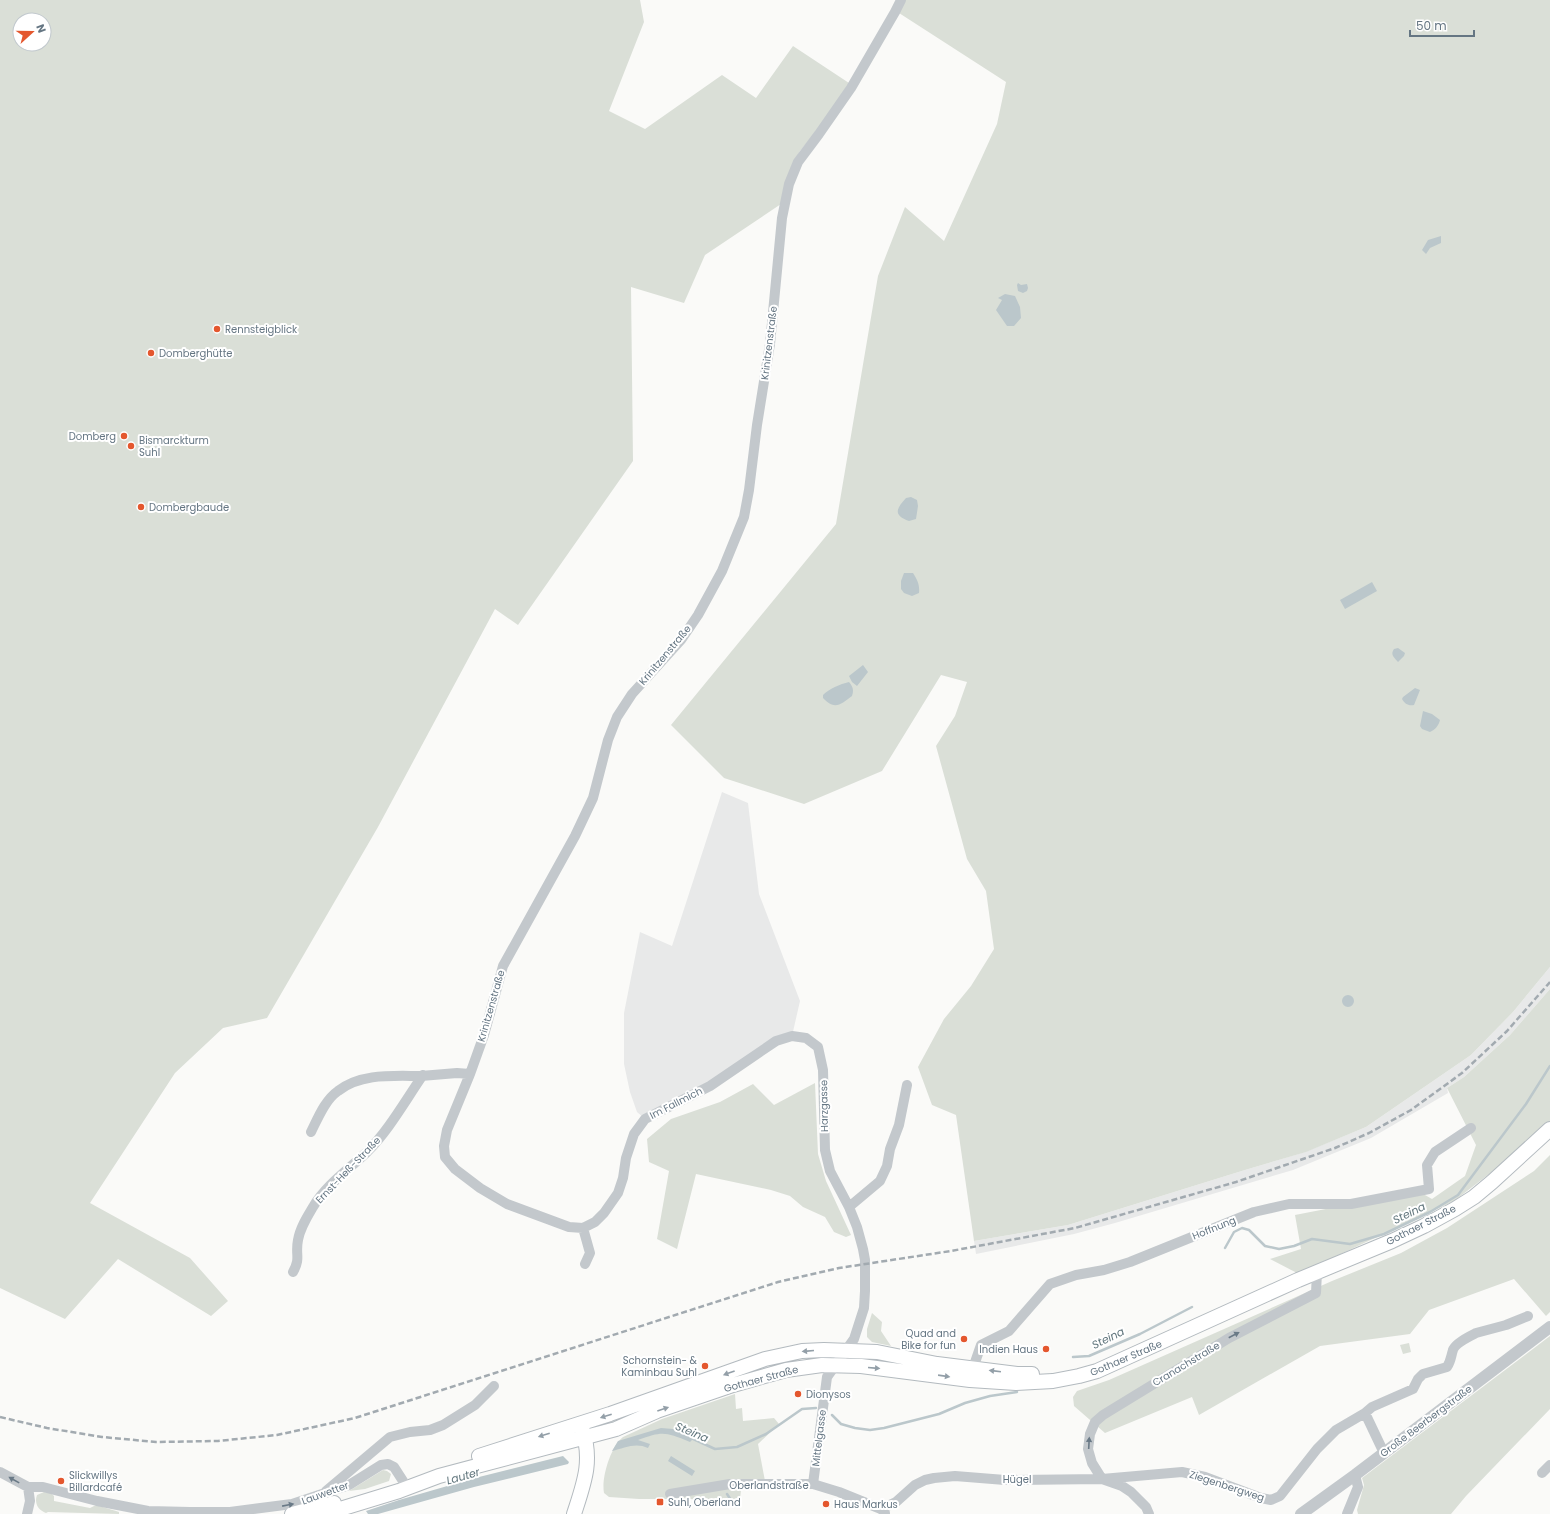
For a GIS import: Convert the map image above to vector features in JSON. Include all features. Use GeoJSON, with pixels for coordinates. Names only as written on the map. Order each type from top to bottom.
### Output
{"type":"FeatureCollection","features":[{"type":"Feature","properties":{"kind":"main road","name":"Gothaer Straße"},"geometry":{"type":"LineString","coordinates":[[583,1430],[616,1429],[657,1411],[761,1376],[786,1370],[835,1365],[971,1374],[1034,1374],[1108,1365],[1147,1349],[1317,1272],[1392,1241],[1455,1209],[1492,1182],[1550,1129]]}},
{"type":"Feature","properties":{"kind":"main road","name":"Gothaer Straße"},"geometry":{"type":"LineString","coordinates":[[583,1430],[652,1400],[765,1359],[802,1351],[847,1350],[877,1352],[971,1374]]}},
{"type":"Feature","properties":{"kind":"main road"},"geometry":{"type":"LineString","coordinates":[[292,1514],[334,1503],[446,1466],[583,1430]]}},
{"type":"Feature","properties":{"kind":"main road"},"geometry":{"type":"LineString","coordinates":[[576,1514],[588,1464],[588,1449],[583,1430]]}},
{"type":"Feature","properties":{"kind":"main road"},"geometry":{"type":"LineString","coordinates":[[324,1514],[399,1491],[439,1476],[583,1430]]}},
{"type":"Feature","properties":{"kind":"street","name":"Krinitzenstraße"},"geometry":{"type":"LineString","coordinates":[[582,1228],[569,1227],[501,1201],[480,1188],[455,1169],[445,1157],[444,1146],[447,1130],[484,1035],[503,966],[575,836],[593,798],[608,740],[617,717],[632,694],[681,640],[698,615],[722,571],[742,524],[749,490],[757,425],[770,344],[782,218],[789,184],[798,162],[820,134],[851,88],[896,12],[901,0]]}},
{"type":"Feature","properties":{"kind":"street","name":"Harzgasse"},"geometry":{"type":"LineString","coordinates":[[776,1041],[792,1036],[806,1038],[818,1047],[823,1070],[825,1150],[830,1171],[849,1207],[857,1227],[864,1254],[864,1308],[854,1339],[847,1350]]}},
{"type":"Feature","properties":{"kind":"street","name":"Im Fallmich"},"geometry":{"type":"LineString","coordinates":[[582,1228],[595,1222],[604,1213],[618,1193],[623,1178],[626,1158],[634,1134],[645,1118],[710,1086],[776,1041]]}},
{"type":"Feature","properties":{"kind":"street"},"geometry":{"type":"LineString","coordinates":[[311,1132],[327,1103],[337,1091],[364,1079],[378,1076],[423,1076],[457,1073],[470,1074]]}},
{"type":"Feature","properties":{"kind":"street","name":"Ernst-Heß-Straße"},"geometry":{"type":"LineString","coordinates":[[293,1272],[298,1263],[297,1245],[301,1229],[314,1205],[332,1183],[367,1152],[387,1128],[423,1076]]}},
{"type":"Feature","properties":{"kind":"street"},"geometry":{"type":"LineString","coordinates":[[849,1207],[880,1181],[887,1166],[890,1149],[899,1125],[907,1085]]}},
{"type":"Feature","properties":{"kind":"street","name":"Hoffnung"},"geometry":{"type":"LineString","coordinates":[[971,1374],[982,1345],[1009,1332],[1050,1284],[1076,1275],[1104,1270],[1130,1262],[1260,1210],[1289,1204],[1351,1204],[1429,1190],[1427,1165],[1435,1152],[1471,1128]]}},
{"type":"Feature","properties":{"kind":"street"},"geometry":{"type":"LineString","coordinates":[[582,1228],[590,1253],[585,1264]]}},
{"type":"Feature","properties":{"kind":"street","name":"Cranachstraße"},"geometry":{"type":"LineString","coordinates":[[1102,1479],[1092,1463],[1088,1450],[1090,1434],[1095,1422],[1115,1408],[1229,1338],[1316,1293],[1317,1272]]}},
{"type":"Feature","properties":{"kind":"street","name":"Ziegenbergweg"},"geometry":{"type":"LineString","coordinates":[[1102,1479],[1182,1472],[1205,1477],[1261,1498],[1271,1500],[1280,1496],[1284,1492],[1324,1441],[1346,1424],[1379,1403],[1413,1390],[1418,1379],[1423,1374],[1447,1368],[1451,1362],[1453,1349],[1455,1346],[1472,1335],[1506,1325],[1528,1316]]}},
{"type":"Feature","properties":{"kind":"street","name":"Große Beerbergstraße"},"geometry":{"type":"LineString","coordinates":[[1301,1514],[1355,1475],[1550,1327]]}},
{"type":"Feature","properties":{"kind":"street","name":"Mittelgasse"},"geometry":{"type":"LineString","coordinates":[[813,1484],[827,1377],[847,1350]]}},
{"type":"Feature","properties":{"kind":"street"},"geometry":{"type":"LineString","coordinates":[[321,1495],[390,1437],[410,1432],[430,1430],[443,1425],[476,1405],[494,1386]]}},
{"type":"Feature","properties":{"kind":"street"},"geometry":{"type":"LineString","coordinates":[[1365,1413],[1384,1453]]}},
{"type":"Feature","properties":{"kind":"street","name":"Lauwetter"},"geometry":{"type":"LineString","coordinates":[[0,1472],[28,1487],[43,1487],[97,1501],[148,1511],[230,1512],[292,1504],[348,1485],[381,1465],[388,1464],[394,1467],[403,1481]]}},
{"type":"Feature","properties":{"kind":"street"},"geometry":{"type":"LineString","coordinates":[[1542,1473],[1550,1464]]}},
{"type":"Feature","properties":{"kind":"street"},"geometry":{"type":"LineString","coordinates":[[1347,1514],[1358,1487],[1355,1475]]}},
{"type":"Feature","properties":{"kind":"street","name":"Hügel"},"geometry":{"type":"LineString","coordinates":[[884,1512],[915,1486],[925,1480],[956,1476],[1005,1480],[1102,1479],[1122,1486],[1131,1492],[1146,1507],[1149,1514]]}},
{"type":"Feature","properties":{"kind":"street","name":"Oberlandstraße"},"geometry":{"type":"LineString","coordinates":[[670,1494],[730,1484],[813,1484],[839,1492],[884,1512]]}},
{"type":"Feature","properties":{"kind":"street"},"geometry":{"type":"LineString","coordinates":[[27,1514],[30,1501],[28,1487]]}},
{"type":"Feature","properties":{"kind":"shaded area"},"geometry":{"type":"Polygon","coordinates":[[[0,0],[640,0],[644,22],[609,111],[645,129],[722,75],[756,98],[793,46],[849,83],[822,124],[800,151],[794,162],[781,204],[705,255],[684,303],[631,287],[633,461],[518,625],[495,609],[378,827],[267,1018],[223,1028],[175,1073],[90,1203],[190,1258],[228,1301],[211,1316],[118,1259],[65,1319],[0,1288],[0,0]]]}},
{"type":"Feature","properties":{"kind":"shaded area"},"geometry":{"type":"Polygon","coordinates":[[[905,0],[1550,0],[1550,967],[1513,1012],[1471,1055],[1366,1127],[1306,1152],[1068,1225],[974,1241],[956,1115],[932,1105],[918,1067],[944,1019],[971,986],[994,949],[986,891],[967,859],[936,746],[955,716],[967,682],[941,675],[882,771],[804,804],[724,778],[671,725],[836,524],[878,276],[905,207],[944,241],[997,124],[1006,82],[899,13],[905,0]]]}},
{"type":"Feature","properties":{"kind":"shaded area"},"geometry":{"type":"Polygon","coordinates":[[[1441,236],[1441,243],[1430,248],[1426,254],[1422,250],[1428,240],[1441,236]]]}},
{"type":"Feature","properties":{"kind":"shaded area"},"geometry":{"type":"Polygon","coordinates":[[[1018,283],[1021,285],[1027,284],[1027,291],[1023,293],[1018,291],[1018,283]]]}},
{"type":"Feature","properties":{"kind":"shaded area"},"geometry":{"type":"Polygon","coordinates":[[[1005,294],[1015,296],[1020,307],[1021,318],[1014,326],[1007,326],[996,310],[1002,300],[998,298],[1005,294]]]}},
{"type":"Feature","properties":{"kind":"shaded area"},"geometry":{"type":"Polygon","coordinates":[[[911,497],[917,500],[918,506],[916,519],[909,521],[898,514],[898,509],[906,498],[911,497]]]}},
{"type":"Feature","properties":{"kind":"shaded area"},"geometry":{"type":"Polygon","coordinates":[[[904,573],[913,573],[918,582],[919,593],[912,596],[904,593],[901,589],[901,581],[904,573]]]}},
{"type":"Feature","properties":{"kind":"shaded area"},"geometry":{"type":"Polygon","coordinates":[[[1372,582],[1377,591],[1345,609],[1340,600],[1372,582]]]}},
{"type":"Feature","properties":{"kind":"shaded area"},"geometry":{"type":"Polygon","coordinates":[[[1398,648],[1405,653],[1398,662],[1392,653],[1394,649],[1398,648]]]}},
{"type":"Feature","properties":{"kind":"shaded area"},"geometry":{"type":"Polygon","coordinates":[[[863,665],[868,672],[857,686],[852,682],[849,676],[863,665]]]}},
{"type":"Feature","properties":{"kind":"shaded area"},"geometry":{"type":"Polygon","coordinates":[[[849,682],[853,689],[853,694],[845,702],[835,705],[827,702],[823,698],[823,695],[828,691],[838,685],[849,682]]]}},
{"type":"Feature","properties":{"kind":"shaded area"},"geometry":{"type":"Polygon","coordinates":[[[1415,688],[1420,690],[1414,705],[1407,704],[1402,699],[1403,697],[1415,688]]]}},
{"type":"Feature","properties":{"kind":"shaded area"},"geometry":{"type":"Polygon","coordinates":[[[1423,711],[1432,714],[1440,720],[1439,724],[1434,730],[1430,732],[1422,729],[1420,726],[1423,711]]]}},
{"type":"Feature","properties":{"kind":"shaded area"},"geometry":{"type":"Polygon","coordinates":[[[722,792],[748,803],[759,894],[800,1001],[792,1036],[645,1119],[637,1112],[630,1092],[624,1064],[624,1013],[640,932],[672,946],[722,792]]]}},
{"type":"Feature","properties":{"kind":"shaded area"},"geometry":{"type":"Polygon","coordinates":[[[1550,967],[1550,989],[1510,1035],[1464,1077],[1447,1088],[1448,1093],[1371,1138],[1293,1170],[1115,1223],[1074,1234],[976,1254],[974,1241],[1068,1225],[1305,1152],[1366,1127],[1471,1055],[1513,1012],[1550,967]]]}},
{"type":"Feature","properties":{"kind":"shaded area"},"geometry":{"type":"Polygon","coordinates":[[[1550,989],[1550,1121],[1519,1151],[1454,1201],[1315,1266],[1297,1273],[1270,1259],[1301,1249],[1295,1215],[1418,1191],[1432,1199],[1465,1176],[1476,1145],[1447,1088],[1464,1077],[1510,1035],[1550,989]]]}},
{"type":"Feature","properties":{"kind":"shaded area"},"geometry":{"type":"Polygon","coordinates":[[[1346,995],[1350,995],[1354,1001],[1350,1007],[1346,1007],[1342,1003],[1342,999],[1346,995]]]}},
{"type":"Feature","properties":{"kind":"shaded area"},"geometry":{"type":"Polygon","coordinates":[[[815,1083],[818,1154],[826,1181],[851,1235],[846,1237],[834,1232],[825,1217],[803,1207],[790,1196],[771,1190],[696,1174],[677,1249],[657,1239],[669,1171],[649,1162],[647,1139],[671,1119],[720,1102],[753,1084],[774,1105],[815,1083]]]}},
{"type":"Feature","properties":{"kind":"shaded area"},"geometry":{"type":"Polygon","coordinates":[[[1550,1155],[1550,1312],[1546,1316],[1514,1279],[1429,1310],[1410,1334],[1320,1346],[1199,1415],[1192,1397],[1105,1433],[1074,1406],[1073,1397],[1077,1391],[1109,1380],[1332,1281],[1401,1253],[1447,1228],[1534,1171],[1550,1155]]]}},
{"type":"Feature","properties":{"kind":"shaded area"},"geometry":{"type":"Polygon","coordinates":[[[872,1313],[882,1322],[881,1331],[891,1346],[872,1342],[867,1337],[867,1329],[872,1313]]]}},
{"type":"Feature","properties":{"kind":"shaded area"},"geometry":{"type":"Polygon","coordinates":[[[1550,1336],[1550,1409],[1466,1496],[1451,1514],[1358,1514],[1357,1510],[1364,1485],[1362,1478],[1550,1336]]]}},
{"type":"Feature","properties":{"kind":"shaded area"},"geometry":{"type":"Polygon","coordinates":[[[1409,1343],[1411,1352],[1403,1354],[1400,1345],[1409,1343]]]}},
{"type":"Feature","properties":{"kind":"shaded area"},"geometry":{"type":"Polygon","coordinates":[[[735,1394],[736,1409],[742,1408],[743,1421],[774,1418],[779,1424],[758,1444],[765,1481],[742,1481],[739,1508],[691,1499],[639,1499],[609,1497],[604,1493],[604,1479],[608,1463],[615,1447],[623,1437],[662,1419],[735,1394]]]}},
{"type":"Feature","properties":{"kind":"shaded area"},"geometry":{"type":"Polygon","coordinates":[[[661,1428],[673,1429],[694,1438],[690,1442],[675,1436],[659,1434],[638,1440],[650,1444],[648,1448],[644,1446],[634,1446],[612,1451],[618,1441],[661,1428]]]}},
{"type":"Feature","properties":{"kind":"shaded area"},"geometry":{"type":"Polygon","coordinates":[[[563,1456],[569,1462],[568,1464],[474,1487],[378,1514],[368,1514],[366,1511],[475,1478],[563,1456]]]}},
{"type":"Feature","properties":{"kind":"shaded area"},"geometry":{"type":"Polygon","coordinates":[[[671,1456],[695,1471],[692,1476],[668,1461],[671,1456]]]}},
{"type":"Feature","properties":{"kind":"shaded area"},"geometry":{"type":"Polygon","coordinates":[[[383,1470],[391,1474],[389,1481],[365,1489],[349,1491],[383,1470]]]}},
{"type":"Feature","properties":{"kind":"shaded area"},"geometry":{"type":"Polygon","coordinates":[[[44,1492],[51,1493],[54,1496],[54,1501],[90,1508],[96,1505],[119,1512],[119,1514],[46,1513],[39,1508],[36,1503],[37,1495],[44,1492]]]}},
{"type":"Feature","properties":{"kind":"waterway","name":"Steina"},"geometry":{"type":"LineString","coordinates":[[1225,1248],[1234,1232],[1242,1228],[1249,1230],[1265,1246],[1279,1249],[1294,1246],[1312,1239],[1350,1244],[1384,1234],[1430,1212],[1458,1195],[1526,1104],[1550,1066]]}},
{"type":"Feature","properties":{"kind":"waterway","name":"Steina"},"geometry":{"type":"LineString","coordinates":[[1073,1357],[1089,1356],[1140,1334],[1192,1307]]}},
{"type":"Feature","properties":{"kind":"waterway","name":"Steina"},"geometry":{"type":"LineString","coordinates":[[832,1415],[841,1424],[870,1430],[884,1428],[939,1414],[965,1403],[990,1396],[1017,1392]]}},
{"type":"Feature","properties":{"kind":"waterway","name":"Steina"},"geometry":{"type":"LineString","coordinates":[[689,1437],[715,1449],[737,1447],[766,1434],[802,1409],[816,1408]]}},
{"type":"Feature","properties":{"kind":"waterway","name":"Lauter"},"geometry":{"type":"LineString","coordinates":[[727,1494],[733,1503]]}},
{"type":"Feature","properties":{"kind":"railway"},"geometry":{"type":"LineString","coordinates":[[0,1417],[47,1428],[102,1437],[156,1442],[218,1441],[277,1435],[355,1418],[778,1282],[839,1268],[951,1251],[1075,1228],[1236,1182],[1335,1148],[1369,1133],[1411,1110],[1462,1073],[1507,1031],[1550,982]]}},
{"type":"Feature","properties":{"kind":"place","name":"Rennsteigblick"},"geometry":{"type":"Point","coordinates":[217,329]}},
{"type":"Feature","properties":{"kind":"place","name":"Domberghütte"},"geometry":{"type":"Point","coordinates":[151,353]}},
{"type":"Feature","properties":{"kind":"place","name":"Domberg"},"geometry":{"type":"Point","coordinates":[124,436]}},
{"type":"Feature","properties":{"kind":"place","name":"Bismarckturm Suhl"},"geometry":{"type":"Point","coordinates":[131,446]}},
{"type":"Feature","properties":{"kind":"place","name":"Dombergbaude"},"geometry":{"type":"Point","coordinates":[141,507]}},
{"type":"Feature","properties":{"kind":"place","name":"Quad and Bike for fun"},"geometry":{"type":"Point","coordinates":[964,1339]}},
{"type":"Feature","properties":{"kind":"place","name":"Indien Haus"},"geometry":{"type":"Point","coordinates":[1046,1349]}},
{"type":"Feature","properties":{"kind":"place","name":"Schornstein- & Kaminbau Suhl"},"geometry":{"type":"Point","coordinates":[705,1366]}},
{"type":"Feature","properties":{"kind":"place","name":"Dionysos"},"geometry":{"type":"Point","coordinates":[798,1394]}},
{"type":"Feature","properties":{"kind":"place","name":"Slickwillys Billardcafé"},"geometry":{"type":"Point","coordinates":[61,1481]}},
{"type":"Feature","properties":{"kind":"place","name":"Suhl, Oberland"},"geometry":{"type":"Point","coordinates":[660,1502]}},
{"type":"Feature","properties":{"kind":"place","name":"Haus Markus"},"geometry":{"type":"Point","coordinates":[826,1504]}}]}
